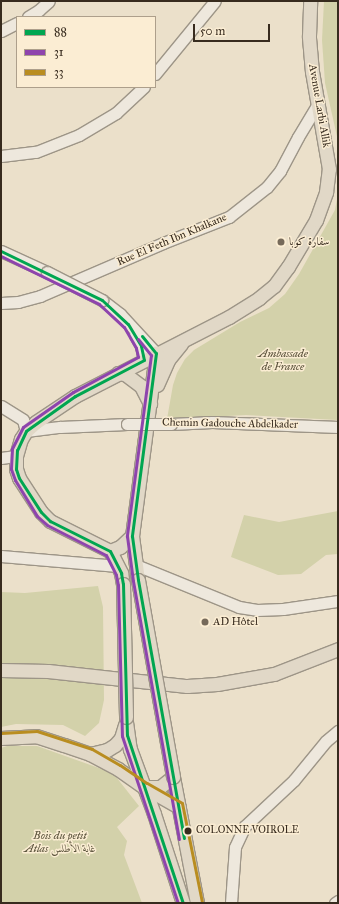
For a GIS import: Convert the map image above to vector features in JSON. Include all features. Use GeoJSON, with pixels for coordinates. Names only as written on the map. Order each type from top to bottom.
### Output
{"type":"FeatureCollection","features":[{"type":"Feature","properties":{"kind":"main road","name":"Avenue Larbi Allik"},"geometry":{"type":"LineString","coordinates":[[144,360],[229,317],[259,298],[274,286],[288,267],[316,220],[326,192],[329,169],[311,64],[309,36],[310,1]]}},
{"type":"Feature","properties":{"kind":"main road"},"geometry":{"type":"LineString","coordinates":[[150,404],[168,360],[186,339]]}},
{"type":"Feature","properties":{"kind":"main road"},"geometry":{"type":"LineString","coordinates":[[156,353],[132,536],[138,580],[196,903]]}},
{"type":"Feature","properties":{"kind":"main road"},"geometry":{"type":"LineString","coordinates":[[144,360],[75,396],[26,431],[16,456],[16,469],[19,478],[40,512],[50,521],[110,551],[118,566],[123,584],[126,719],[130,749],[154,814],[183,903]]}},
{"type":"Feature","properties":{"kind":"main road"},"geometry":{"type":"LineString","coordinates":[[118,373],[126,374],[141,386],[150,404]]}},
{"type":"Feature","properties":{"kind":"main road"},"geometry":{"type":"LineString","coordinates":[[110,551],[120,547],[132,536]]}},
{"type":"Feature","properties":{"kind":"main road"},"geometry":{"type":"LineString","coordinates":[[1,670],[48,671],[187,686],[217,684],[274,674],[338,649]]}},
{"type":"Feature","properties":{"kind":"main road"},"geometry":{"type":"LineString","coordinates":[[90,754],[107,750],[115,745],[120,738],[126,719]]}},
{"type":"Feature","properties":{"kind":"main road"},"geometry":{"type":"LineString","coordinates":[[1,738],[36,736],[90,754],[118,769],[179,808]]}},
{"type":"Feature","properties":{"kind":"main road"},"geometry":{"type":"LineString","coordinates":[[144,787],[160,787],[173,777]]}},
{"type":"Feature","properties":{"kind":"street"},"geometry":{"type":"LineString","coordinates":[[30,16],[49,1]]}},
{"type":"Feature","properties":{"kind":"street"},"geometry":{"type":"LineString","coordinates":[[156,73],[215,1]]}},
{"type":"Feature","properties":{"kind":"street"},"geometry":{"type":"LineString","coordinates":[[1,31],[16,24]]}},
{"type":"Feature","properties":{"kind":"street"},"geometry":{"type":"LineString","coordinates":[[1,156],[36,152],[79,135],[116,113],[143,88]]}},
{"type":"Feature","properties":{"kind":"street","name":"Rue El Feth Ibn Khalkane"},"geometry":{"type":"LineString","coordinates":[[1,303],[18,302],[40,296],[163,243],[229,217],[267,187],[280,171],[318,104]]}},
{"type":"Feature","properties":{"kind":"street"},"geometry":{"type":"LineString","coordinates":[[1,251],[102,300],[156,353]]}},
{"type":"Feature","properties":{"kind":"street"},"geometry":{"type":"LineString","coordinates":[[128,324],[141,346],[144,360]]}},
{"type":"Feature","properties":{"kind":"street"},"geometry":{"type":"LineString","coordinates":[[1,406],[23,420],[26,431]]}},
{"type":"Feature","properties":{"kind":"street","name":"Chemin Gadouche Abdelkader"},"geometry":{"type":"LineString","coordinates":[[26,431],[60,427],[212,422],[338,427]]}},
{"type":"Feature","properties":{"kind":"street"},"geometry":{"type":"LineString","coordinates":[[1,458],[16,456]]}},
{"type":"Feature","properties":{"kind":"street"},"geometry":{"type":"LineString","coordinates":[[1,556],[118,566]]}},
{"type":"Feature","properties":{"kind":"street"},"geometry":{"type":"LineString","coordinates":[[136,565],[239,607],[257,610],[283,609],[338,601]]}},
{"type":"Feature","properties":{"kind":"street"},"geometry":{"type":"LineString","coordinates":[[138,580],[163,576]]}},
{"type":"Feature","properties":{"kind":"street"},"geometry":{"type":"LineString","coordinates":[[231,903],[234,846],[242,831],[252,817],[294,780],[326,741],[338,731]]}},
{"type":"Feature","properties":{"kind":"street"},"geometry":{"type":"LineString","coordinates":[[335,903],[338,900]]}},
{"type":"Feature","properties":{"kind":"green space"},"geometry":{"type":"Polygon","coordinates":[[[324,1],[338,1],[338,141],[325,83],[322,40],[324,1]]]}},
{"type":"Feature","properties":{"kind":"green space","name":"Ambassade de France"},"geometry":{"type":"Polygon","coordinates":[[[338,194],[338,420],[246,415],[167,419],[173,385],[177,373],[185,359],[194,350],[240,322],[269,308],[285,294],[299,274],[335,210],[338,194]]]}},
{"type":"Feature","properties":{"kind":"green space"},"geometry":{"type":"Polygon","coordinates":[[[338,511],[338,554],[326,555],[301,574],[278,575],[231,557],[244,515],[279,522],[338,511]]]}},
{"type":"Feature","properties":{"kind":"green space"},"geometry":{"type":"Polygon","coordinates":[[[98,586],[103,607],[104,700],[99,723],[85,736],[63,725],[16,724],[1,727],[1,592],[25,593],[98,586]]]}},
{"type":"Feature","properties":{"kind":"green space","name":"Bois du petit Atlas غابة الأطلس"},"geometry":{"type":"Polygon","coordinates":[[[7,746],[37,746],[113,773],[139,806],[117,827],[127,841],[124,855],[142,903],[1,903],[1,748],[7,746]]]}},
{"type":"Feature","properties":{"kind":"transit line","name":"88"},"geometry":{"type":"LineString","coordinates":[[1,251],[102,300],[128,324],[141,346],[144,360],[75,396],[26,431],[17,450],[16,469],[19,478],[41,512],[50,521],[110,551],[121,573],[123,584],[127,735],[183,903]]}},
{"type":"Feature","properties":{"kind":"transit line","name":"31"},"geometry":{"type":"LineString","coordinates":[[1,256],[99,304],[124,327],[136,348],[138,357],[73,392],[23,427],[12,449],[11,469],[15,480],[37,516],[47,525],[106,555],[116,575],[118,585],[122,736],[178,903]]}},
{"type":"Feature","properties":{"kind":"transit line","name":"88"},"geometry":{"type":"LineString","coordinates":[[142,336],[156,353],[132,536],[138,580],[184,838]]}},
{"type":"Feature","properties":{"kind":"transit line","name":"31"},"geometry":{"type":"LineString","coordinates":[[138,339],[151,355],[127,536],[133,581],[179,839]]}},
{"type":"Feature","properties":{"kind":"transit line","name":"33"},"geometry":{"type":"LineString","coordinates":[[1,733],[37,731],[92,749],[182,803],[202,902]]}},
{"type":"Feature","properties":{"kind":"place","name":"سفارة كوبا"},"geometry":{"type":"Point","coordinates":[281,242]}},
{"type":"Feature","properties":{"kind":"place","name":"AD Hôtel"},"geometry":{"type":"Point","coordinates":[205,622]}},
{"type":"Feature","properties":{"kind":"place","name":"COLONNE VOIROLE"},"geometry":{"type":"Point","coordinates":[188,831]}}]}
